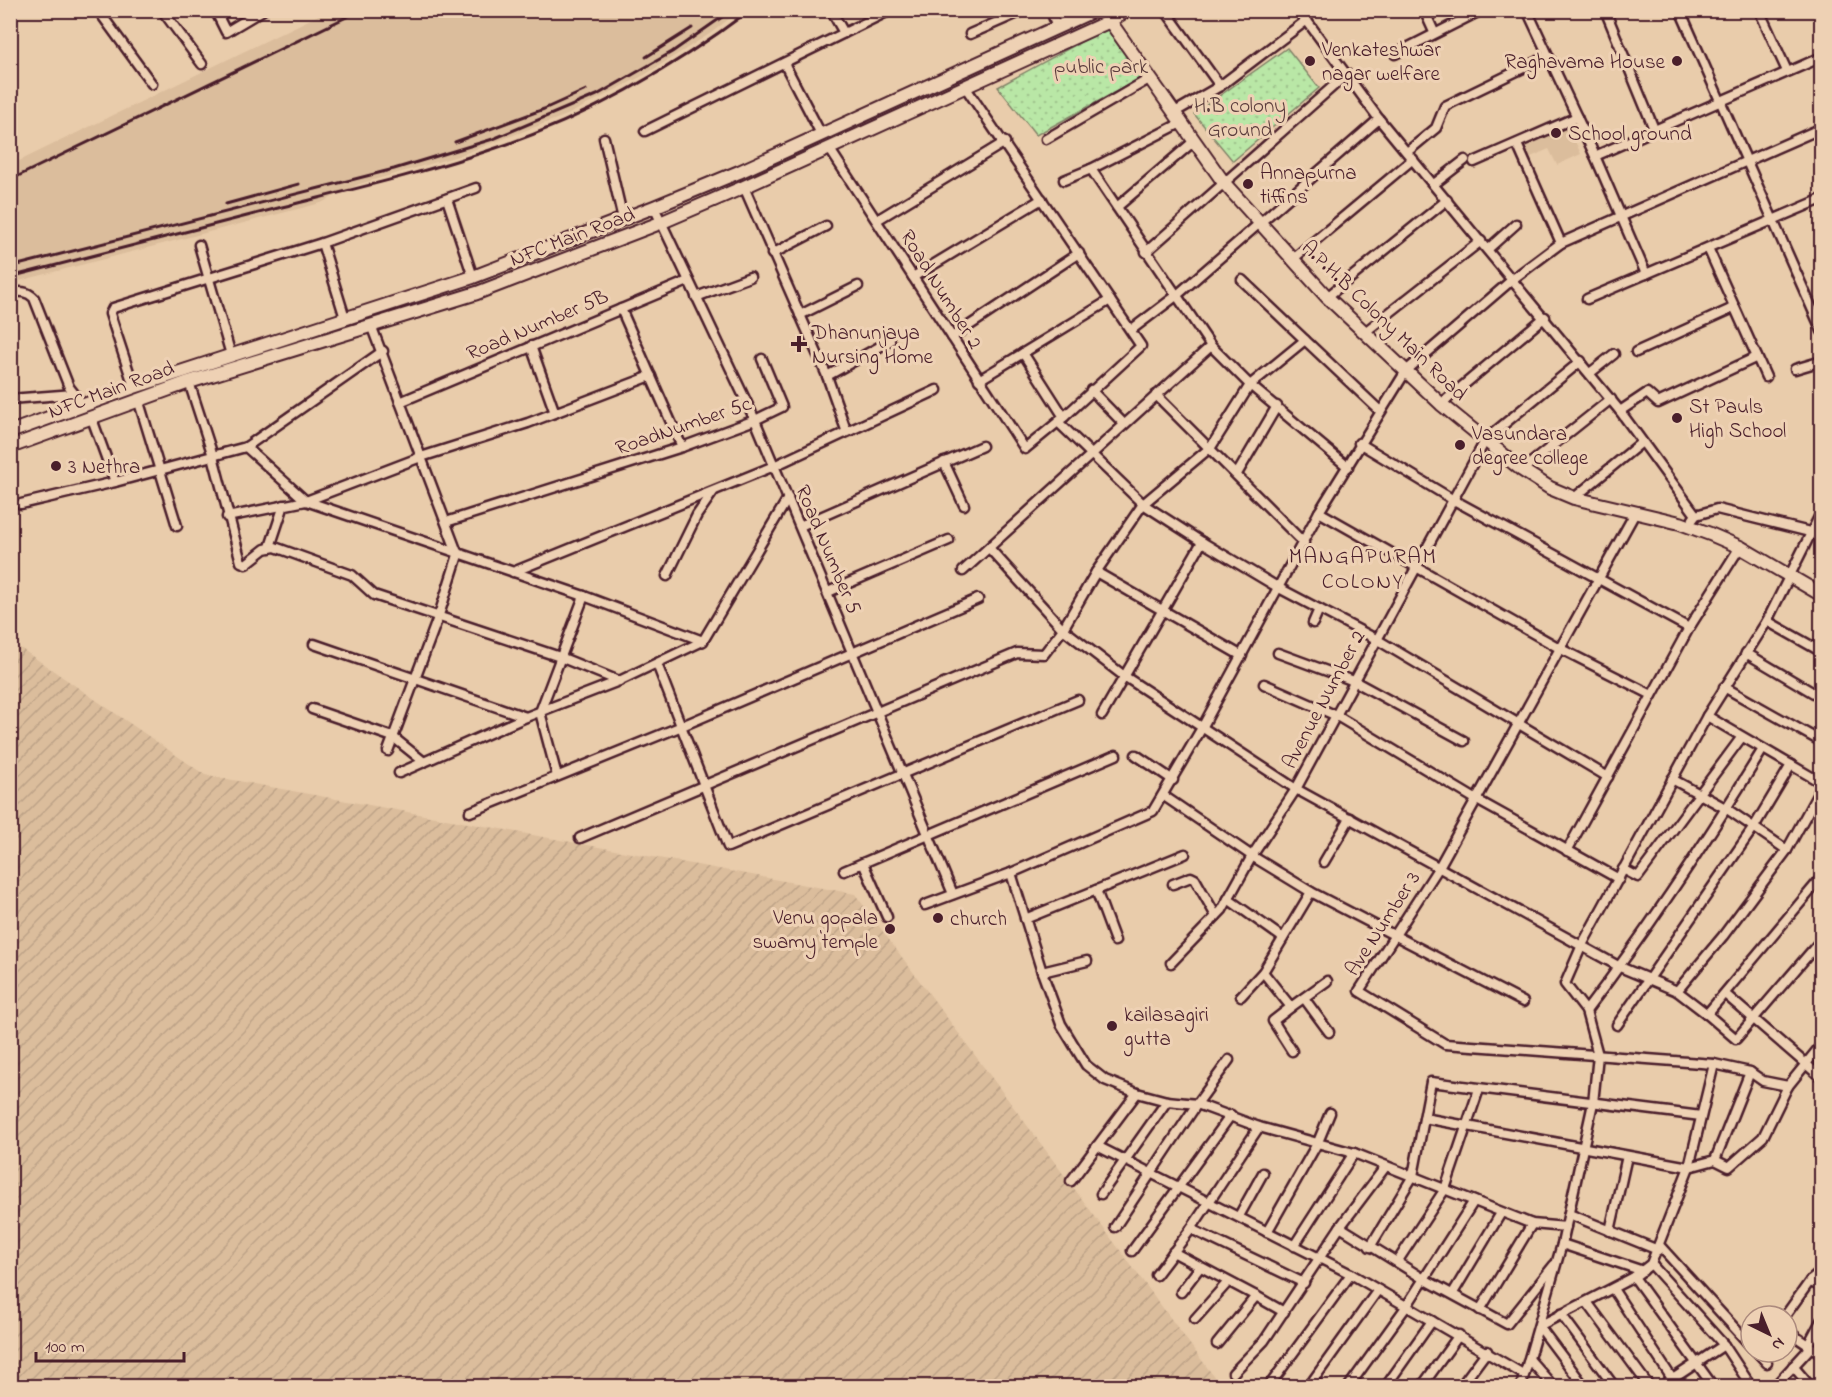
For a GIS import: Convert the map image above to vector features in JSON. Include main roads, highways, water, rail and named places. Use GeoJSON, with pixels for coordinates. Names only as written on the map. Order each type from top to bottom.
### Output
{"type":"FeatureCollection","features":[{"type":"Feature","properties":{"kind":"main road","name":"NFC Main Road"},"geometry":{"type":"LineString","coordinates":[[10,432],[134,387],[473,277],[654,207],[1095,10]]}},
{"type":"Feature","properties":{"kind":"main road","name":"A.P.H.B Colony Main Road"},"geometry":{"type":"LineString","coordinates":[[1102,10],[1119,14],[1149,79],[1224,183],[1258,222],[1327,297],[1441,404],[1522,470],[1550,488],[1574,498],[1686,526],[1740,547],[1821,595]]}},
{"type":"Feature","properties":{"kind":"main road","name":"NFC Main Road"},"geometry":{"type":"LineString","coordinates":[[10,447],[189,382],[477,293],[660,223],[966,88],[1119,14]]}},
{"type":"Feature","properties":{"kind":"main road"},"geometry":{"type":"LineString","coordinates":[[302,332],[305,346]]}},
{"type":"Feature","properties":{"kind":"railway"},"geometry":{"type":"LineString","coordinates":[[10,180],[361,10]]}},
{"type":"Feature","properties":{"kind":"railway"},"geometry":{"type":"LineString","coordinates":[[10,267],[394,169],[493,139],[597,95],[672,52],[732,10]]}},
{"type":"Feature","properties":{"kind":"railway"},"geometry":{"type":"LineString","coordinates":[[10,277],[390,180],[444,165],[530,136],[628,90],[690,52],[750,10]]}},
{"type":"Feature","properties":{"kind":"railway"},"geometry":{"type":"LineString","coordinates":[[646,57],[692,28]]}},
{"type":"Feature","properties":{"kind":"railway"},"geometry":{"type":"LineString","coordinates":[[455,142],[544,109],[586,90]]}},
{"type":"Feature","properties":{"kind":"railway"},"geometry":{"type":"LineString","coordinates":[[226,204],[299,184]]}},
{"type":"Feature","properties":{"kind":"place","name":"Venkateshwar nagar welfare"},"geometry":{"type":"Point","coordinates":[1310,61]}},
{"type":"Feature","properties":{"kind":"place","name":"Raghavama House"},"geometry":{"type":"Point","coordinates":[1677,61]}},
{"type":"Feature","properties":{"kind":"place","name":"School ground"},"geometry":{"type":"Point","coordinates":[1556,133]}},
{"type":"Feature","properties":{"kind":"place","name":"Annapurna tiffins"},"geometry":{"type":"Point","coordinates":[1248,184]}},
{"type":"Feature","properties":{"kind":"place","name":"Dhanunjaya Nursing Home"},"geometry":{"type":"Point","coordinates":[799,344]}},
{"type":"Feature","properties":{"kind":"place","name":"St Pauls High School"},"geometry":{"type":"Point","coordinates":[1677,418]}},
{"type":"Feature","properties":{"kind":"place","name":"Vasundara degree college"},"geometry":{"type":"Point","coordinates":[1460,445]}},
{"type":"Feature","properties":{"kind":"place","name":"3 Nethra"},"geometry":{"type":"Point","coordinates":[56,466]}},
{"type":"Feature","properties":{"kind":"place","name":"church"},"geometry":{"type":"Point","coordinates":[938,918]}},
{"type":"Feature","properties":{"kind":"place","name":"Venu gopala swamy temple"},"geometry":{"type":"Point","coordinates":[890,929]}},
{"type":"Feature","properties":{"kind":"place","name":"kailasagiri gutta"},"geometry":{"type":"Point","coordinates":[1112,1026]}},
{"type":"Feature","properties":{"kind":"district","name":"MANGAPURAM COLONY"},"geometry":{"type":"Point","coordinates":[1363,568]}},
{"type":"Feature","properties":{"kind":"park label","name":"public park"},"geometry":{"type":"Point","coordinates":[1101,66]}},
{"type":"Feature","properties":{"kind":"park label","name":"H.B colony Ground"},"geometry":{"type":"Point","coordinates":[1240,117]}}]}
